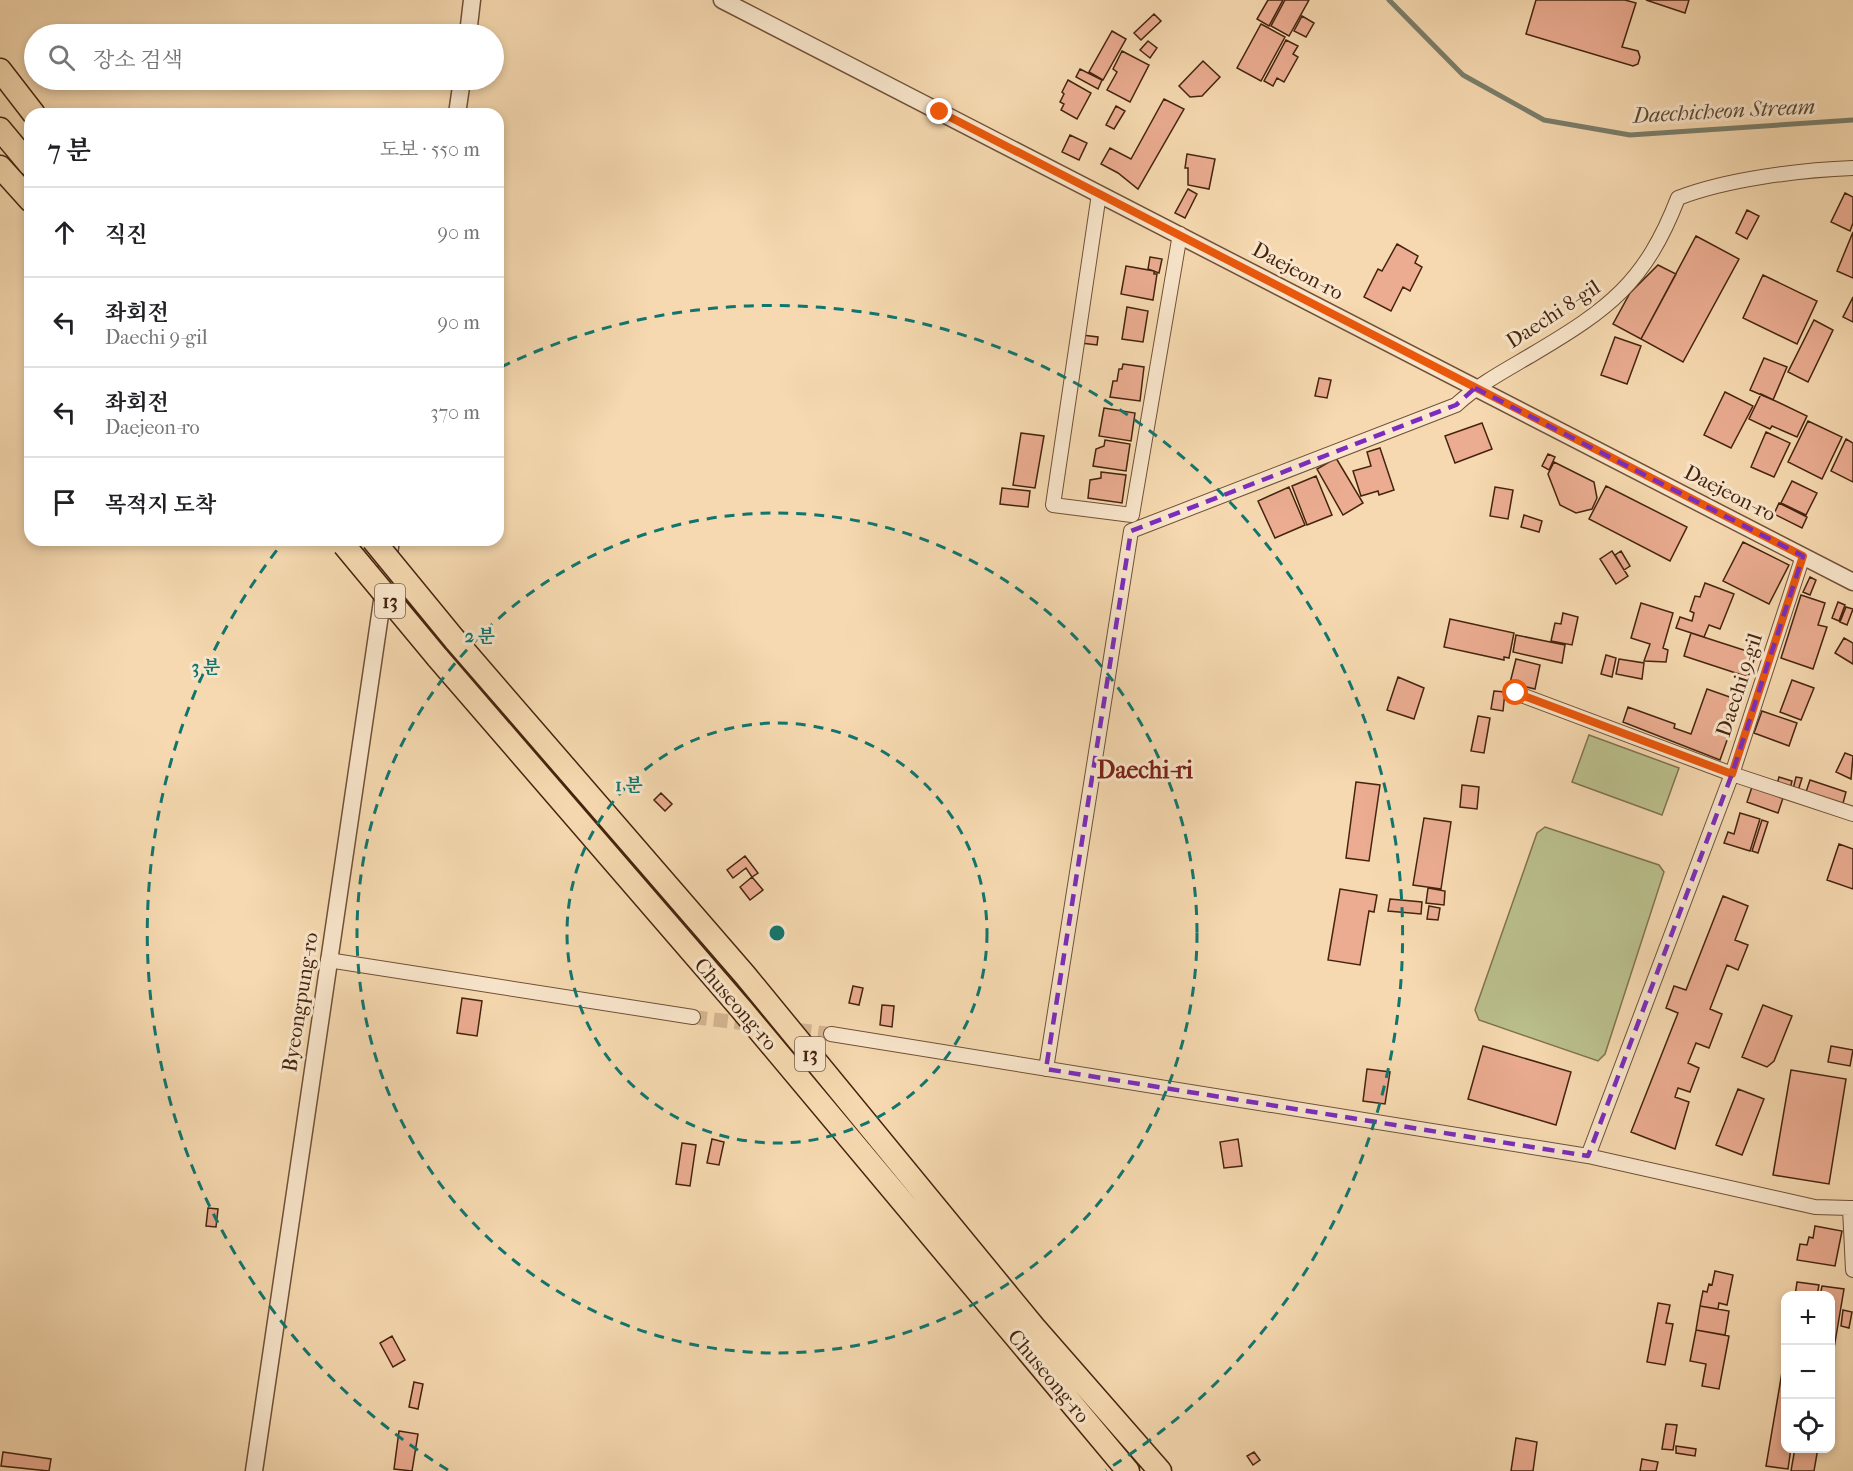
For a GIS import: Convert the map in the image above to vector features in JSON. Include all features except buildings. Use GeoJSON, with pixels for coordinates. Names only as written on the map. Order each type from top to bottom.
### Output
{"type":"FeatureCollection","features":[{"type":"Feature","properties":{"kind":"main road"},"geometry":{"type":"LineString","coordinates":[[0,70],[29,108]]}},
{"type":"Feature","properties":{"kind":"main road"},"geometry":{"type":"LineString","coordinates":[[0,92],[24,122]]}},
{"type":"Feature","properties":{"kind":"main road"},"geometry":{"type":"LineString","coordinates":[[0,129],[24,158]]}},
{"type":"Feature","properties":{"kind":"main road"},"geometry":{"type":"LineString","coordinates":[[0,167],[24,193]]}},
{"type":"Feature","properties":{"kind":"main road","name":"Chuseong-ro"},"geometry":{"type":"LineString","coordinates":[[345,546],[436,657],[742,1010],[1128,1471]]}},
{"type":"Feature","properties":{"kind":"main road","name":"Chuseong-ro"},"geometry":{"type":"LineString","coordinates":[[379,546],[455,640],[745,975],[1034,1327],[1160,1471]]}},
{"type":"Feature","properties":{"kind":"street"},"geometry":{"type":"LineString","coordinates":[[469,24],[472,0]]}},
{"type":"Feature","properties":{"kind":"street","name":"Daejeon-ro"},"geometry":{"type":"LineString","coordinates":[[722,0],[1853,582]]}},
{"type":"Feature","properties":{"kind":"street"},"geometry":{"type":"LineString","coordinates":[[458,108],[461,90]]}},
{"type":"Feature","properties":{"kind":"street","name":"Daechi 8-gil"},"geometry":{"type":"LineString","coordinates":[[1131,531],[1456,405],[1474,388],[1573,331],[1623,292],[1649,260],[1665,232],[1678,198],[1703,188],[1826,169],[1853,168]]}},
{"type":"Feature","properties":{"kind":"street"},"geometry":{"type":"LineString","coordinates":[[1099,194],[1053,505],[1132,515]]}},
{"type":"Feature","properties":{"kind":"street"},"geometry":{"type":"LineString","coordinates":[[1046,1068],[1132,515],[1180,234]]}},
{"type":"Feature","properties":{"kind":"street","name":"Byeongpung-ro"},"geometry":{"type":"LineString","coordinates":[[254,1471],[328,960],[354,807],[390,546]]}},
{"type":"Feature","properties":{"kind":"street","name":"Daechi 9-gil"},"geometry":{"type":"LineString","coordinates":[[1588,1156],[1732,774],[1803,556]]}},
{"type":"Feature","properties":{"kind":"street"},"geometry":{"type":"LineString","coordinates":[[1516,693],[1732,774],[1853,814]]}},
{"type":"Feature","properties":{"kind":"street"},"geometry":{"type":"LineString","coordinates":[[328,960],[693,1017]]}},
{"type":"Feature","properties":{"kind":"street"},"geometry":{"type":"LineString","coordinates":[[831,1034],[1588,1156],[1815,1207],[1851,1208],[1853,1270]]}},
{"type":"Feature","properties":{"kind":"highlighted area"},"geometry":{"type":"Polygon","coordinates":[[[1475,388],[1803,556],[1732,774],[1588,1156],[1046,1069],[1131,531],[1456,405],[1475,388]]]}},
{"type":"Feature","properties":{"kind":"green space"},"geometry":{"type":"Polygon","coordinates":[[[1589,735],[1679,768],[1662,815],[1572,782],[1589,735]]]}},
{"type":"Feature","properties":{"kind":"green space"},"geometry":{"type":"Polygon","coordinates":[[[1545,827],[1659,865],[1664,872],[1605,1054],[1598,1061],[1479,1020],[1475,1010],[1537,833],[1545,827]]]}},
{"type":"Feature","properties":{"kind":"waterway","name":"Daechicheon Stream"},"geometry":{"type":"LineString","coordinates":[[1389,0],[1463,75],[1544,120],[1630,135],[1853,120]]}},
{"type":"Feature","properties":{"kind":"tunnel"},"geometry":{"type":"LineString","coordinates":[[693,1017],[831,1034]]}},
{"type":"Feature","properties":{"kind":"district","name":"Daechi-ri"},"geometry":{"type":"Point","coordinates":[1145,770]}},
{"type":"Feature","properties":{"kind":"route"},"geometry":{"type":"LineString","coordinates":[[940,112],[1803,556],[1732,774],[1516,693]]}}]}
